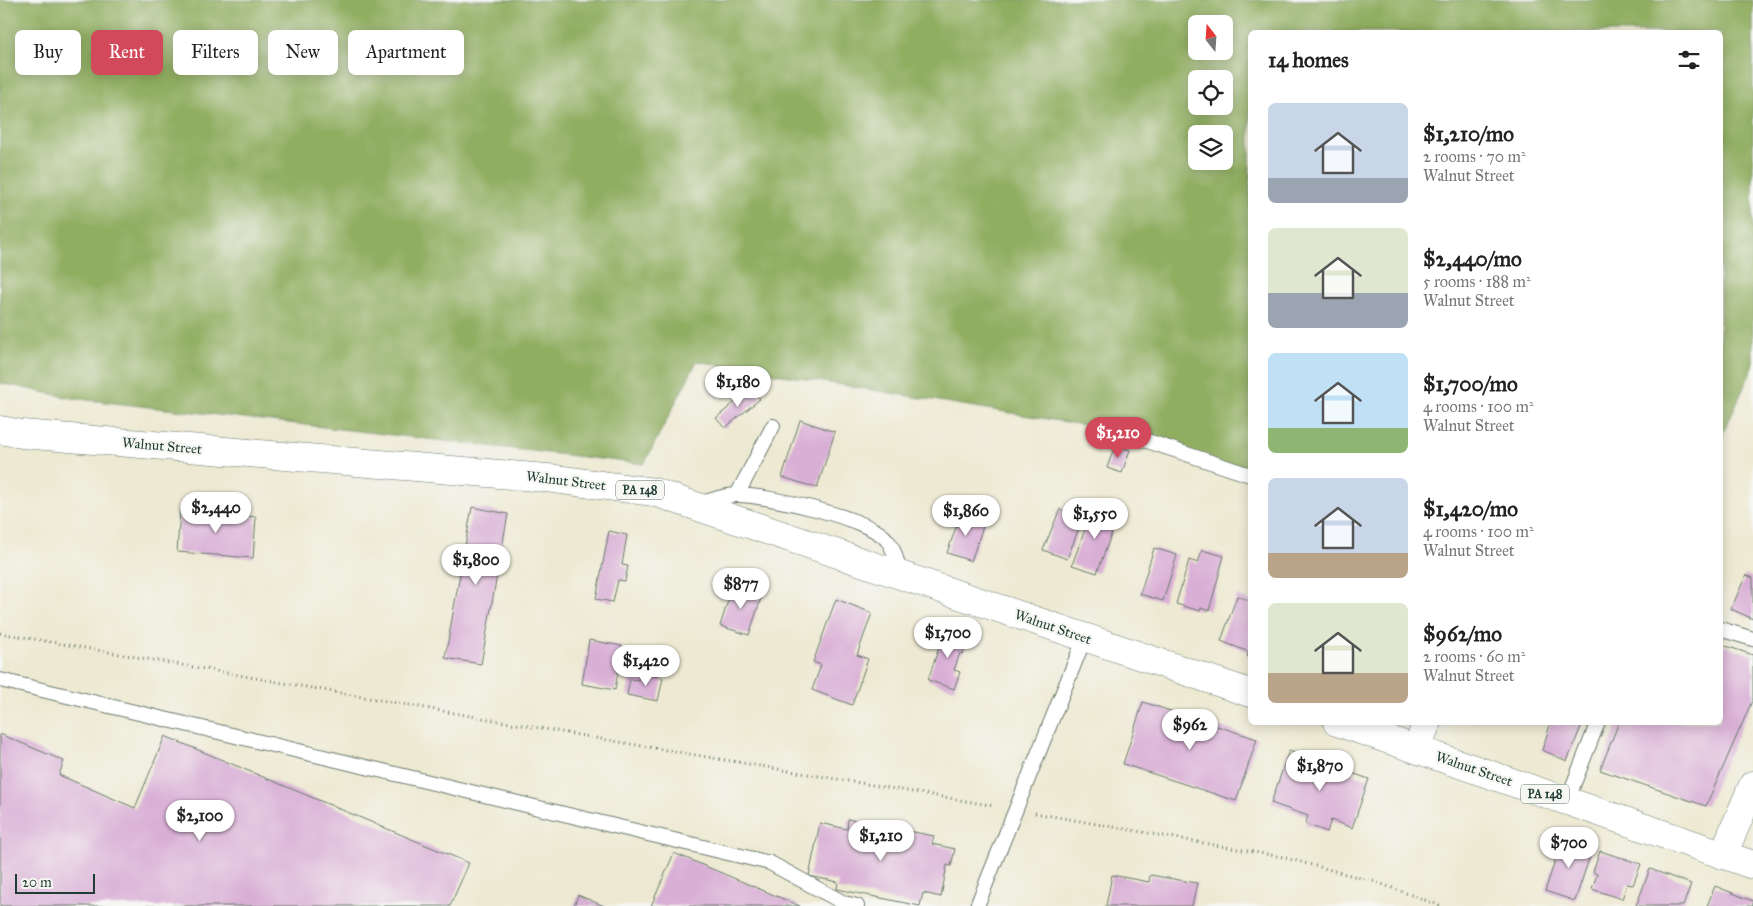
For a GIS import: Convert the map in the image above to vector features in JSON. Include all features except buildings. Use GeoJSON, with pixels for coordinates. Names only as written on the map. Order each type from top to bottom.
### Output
{"type":"FeatureCollection","features":[{"type":"Feature","properties":{"kind":"main road","name":"Walnut Street"},"geometry":{"type":"LineString","coordinates":[[0,430],[22,434],[547,478],[654,492],[1248,692]]}},
{"type":"Feature","properties":{"kind":"main road","name":"Walnut Street"},"geometry":{"type":"LineString","coordinates":[[1346,725],[1753,865]]}},
{"type":"Feature","properties":{"kind":"main road"},"geometry":{"type":"LineString","coordinates":[[1416,749],[1426,725]]}},
{"type":"Feature","properties":{"kind":"main road"},"geometry":{"type":"LineString","coordinates":[[1723,855],[1753,785]]}},
{"type":"Feature","properties":{"kind":"lane"},"geometry":{"type":"LineString","coordinates":[[737,495],[773,426]]}},
{"type":"Feature","properties":{"kind":"lane"},"geometry":{"type":"LineString","coordinates":[[1114,430],[1248,474]]}},
{"type":"Feature","properties":{"kind":"lane"},"geometry":{"type":"LineString","coordinates":[[695,506],[716,498],[737,495],[779,499],[855,521],[887,539],[901,575]]}},
{"type":"Feature","properties":{"kind":"lane"},"geometry":{"type":"LineString","coordinates":[[1723,630],[1753,640]]}},
{"type":"Feature","properties":{"kind":"lane"},"geometry":{"type":"LineString","coordinates":[[977,906],[1085,638]]}},
{"type":"Feature","properties":{"kind":"lane"},"geometry":{"type":"LineString","coordinates":[[0,680],[770,863],[844,903],[857,906]]}},
{"type":"Feature","properties":{"kind":"lane"},"geometry":{"type":"LineString","coordinates":[[1566,801],[1597,725]]}},
{"type":"Feature","properties":{"kind":"path"},"geometry":{"type":"LineString","coordinates":[[0,633],[1282,857],[1376,882],[1441,906]]}},
{"type":"Feature","properties":{"kind":"green space"},"geometry":{"type":"Polygon","coordinates":[[[0,0],[1753,0],[1753,367],[1723,433],[1723,30],[1248,30],[1248,474],[1114,430],[697,361],[644,464],[71,398],[0,383],[0,0]]]}}]}
